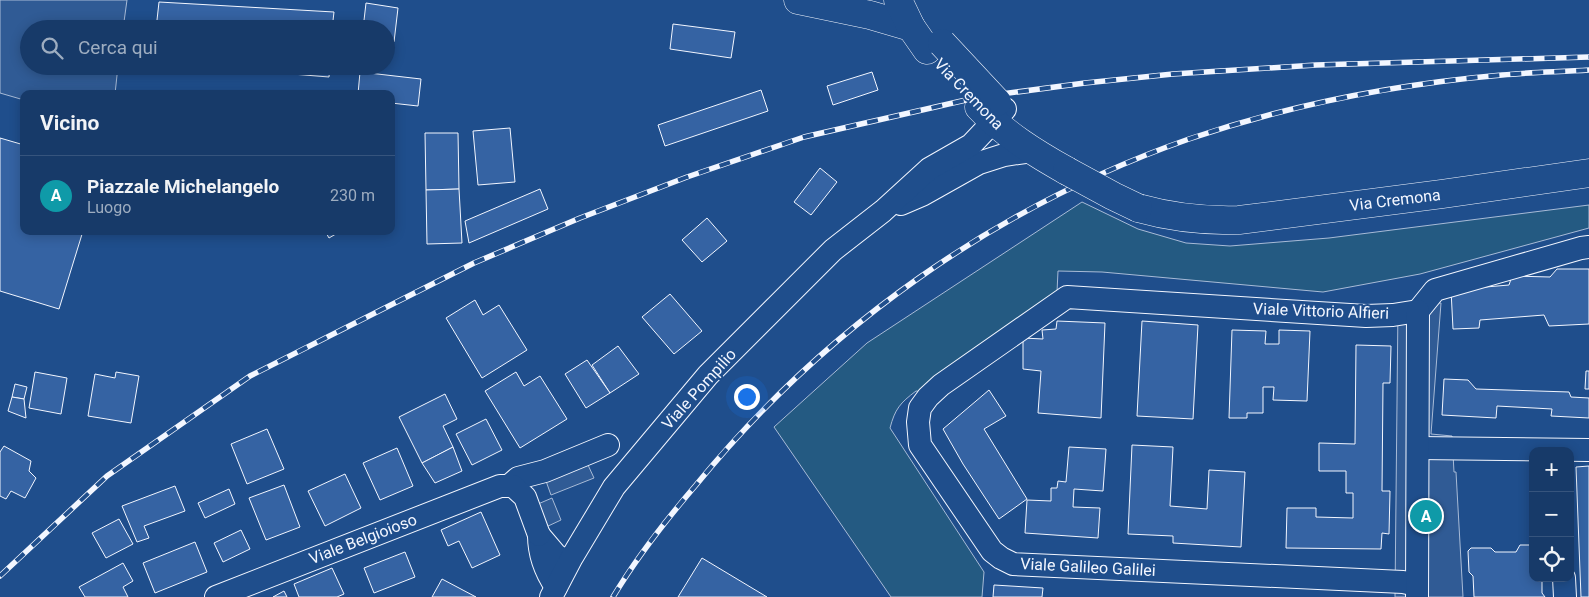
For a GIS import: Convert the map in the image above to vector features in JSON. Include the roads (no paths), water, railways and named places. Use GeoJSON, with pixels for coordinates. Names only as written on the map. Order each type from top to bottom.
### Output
{"type":"FeatureCollection","features":[{"type":"Feature","properties":{"kind":"main road"},"geometry":{"type":"LineString","coordinates":[[798,0],[839,7],[911,27]]}},
{"type":"Feature","properties":{"kind":"main road","name":"Via Cremona"},"geometry":{"type":"LineString","coordinates":[[898,0],[911,27],[935,47],[1032,151],[1075,166],[1142,201],[1163,204],[1200,219],[1239,220],[1589,173]]}},
{"type":"Feature","properties":{"kind":"main road","name":"Via Cremona"},"geometry":{"type":"LineString","coordinates":[[917,0],[932,29],[935,47]]}},
{"type":"Feature","properties":{"kind":"main road","name":"Via Cremona"},"geometry":{"type":"LineString","coordinates":[[993,110],[1039,134],[1075,166]]}},
{"type":"Feature","properties":{"kind":"street","name":"Viale Pompilio"},"geometry":{"type":"LineString","coordinates":[[553,592],[614,487],[708,375],[833,250],[883,211],[929,169],[971,145],[993,110]]}},
{"type":"Feature","properties":{"kind":"street","name":"Viale Pompilio"},"geometry":{"type":"LineString","coordinates":[[883,211],[922,195],[979,163],[1004,155],[1032,151]]}},
{"type":"Feature","properties":{"kind":"street"},"geometry":{"type":"LineString","coordinates":[[1417,591],[1418,311],[1435,290],[1589,247]]}},
{"type":"Feature","properties":{"kind":"street","name":"Viale Vittorio Alfieri"},"geometry":{"type":"LineString","coordinates":[[1067,297],[1366,316],[1418,311]]}},
{"type":"Feature","properties":{"kind":"street","name":"Viale Galileo Galilei"},"geometry":{"type":"LineString","coordinates":[[1067,297],[940,386],[920,408],[918,422],[920,445],[992,552],[1013,564],[1403,582],[1417,591]]}},
{"type":"Feature","properties":{"kind":"street","name":"Viale Belgioioso"},"geometry":{"type":"LineString","coordinates":[[216,597],[500,486],[518,491],[518,478],[545,471],[608,445]]}},
{"type":"Feature","properties":{"kind":"street"},"geometry":{"type":"LineString","coordinates":[[1418,448],[1529,450]]}},
{"type":"Feature","properties":{"kind":"street"},"geometry":{"type":"LineString","coordinates":[[1574,450],[1589,450]]}},
{"type":"Feature","properties":{"kind":"street"},"geometry":{"type":"LineString","coordinates":[[518,491],[539,535],[556,555],[568,564]]}},
{"type":"Feature","properties":{"kind":"street"},"geometry":{"type":"LineString","coordinates":[[539,535],[539,549],[553,592]]}},
{"type":"Feature","properties":{"kind":"street"},"geometry":{"type":"LineString","coordinates":[[1564,582],[1565,597]]}},
{"type":"Feature","properties":{"kind":"railway"},"geometry":{"type":"LineString","coordinates":[[0,576],[107,476],[250,376],[474,263],[580,218],[687,177],[804,137],[979,97],[1173,74],[1316,65],[1589,57]]}},
{"type":"Feature","properties":{"kind":"railway"},"geometry":{"type":"LineString","coordinates":[[613,597],[642,553],[685,498],[746,428],[800,374],[858,324],[919,278],[983,236],[1049,199],[1118,167],[1189,139],[1305,106],[1423,84],[1524,73],[1589,70]]}},
{"type":"Feature","properties":{"kind":"place","name":"Piazzale Michelangelo"},"geometry":{"type":"Point","coordinates":[1426,516]}}]}
